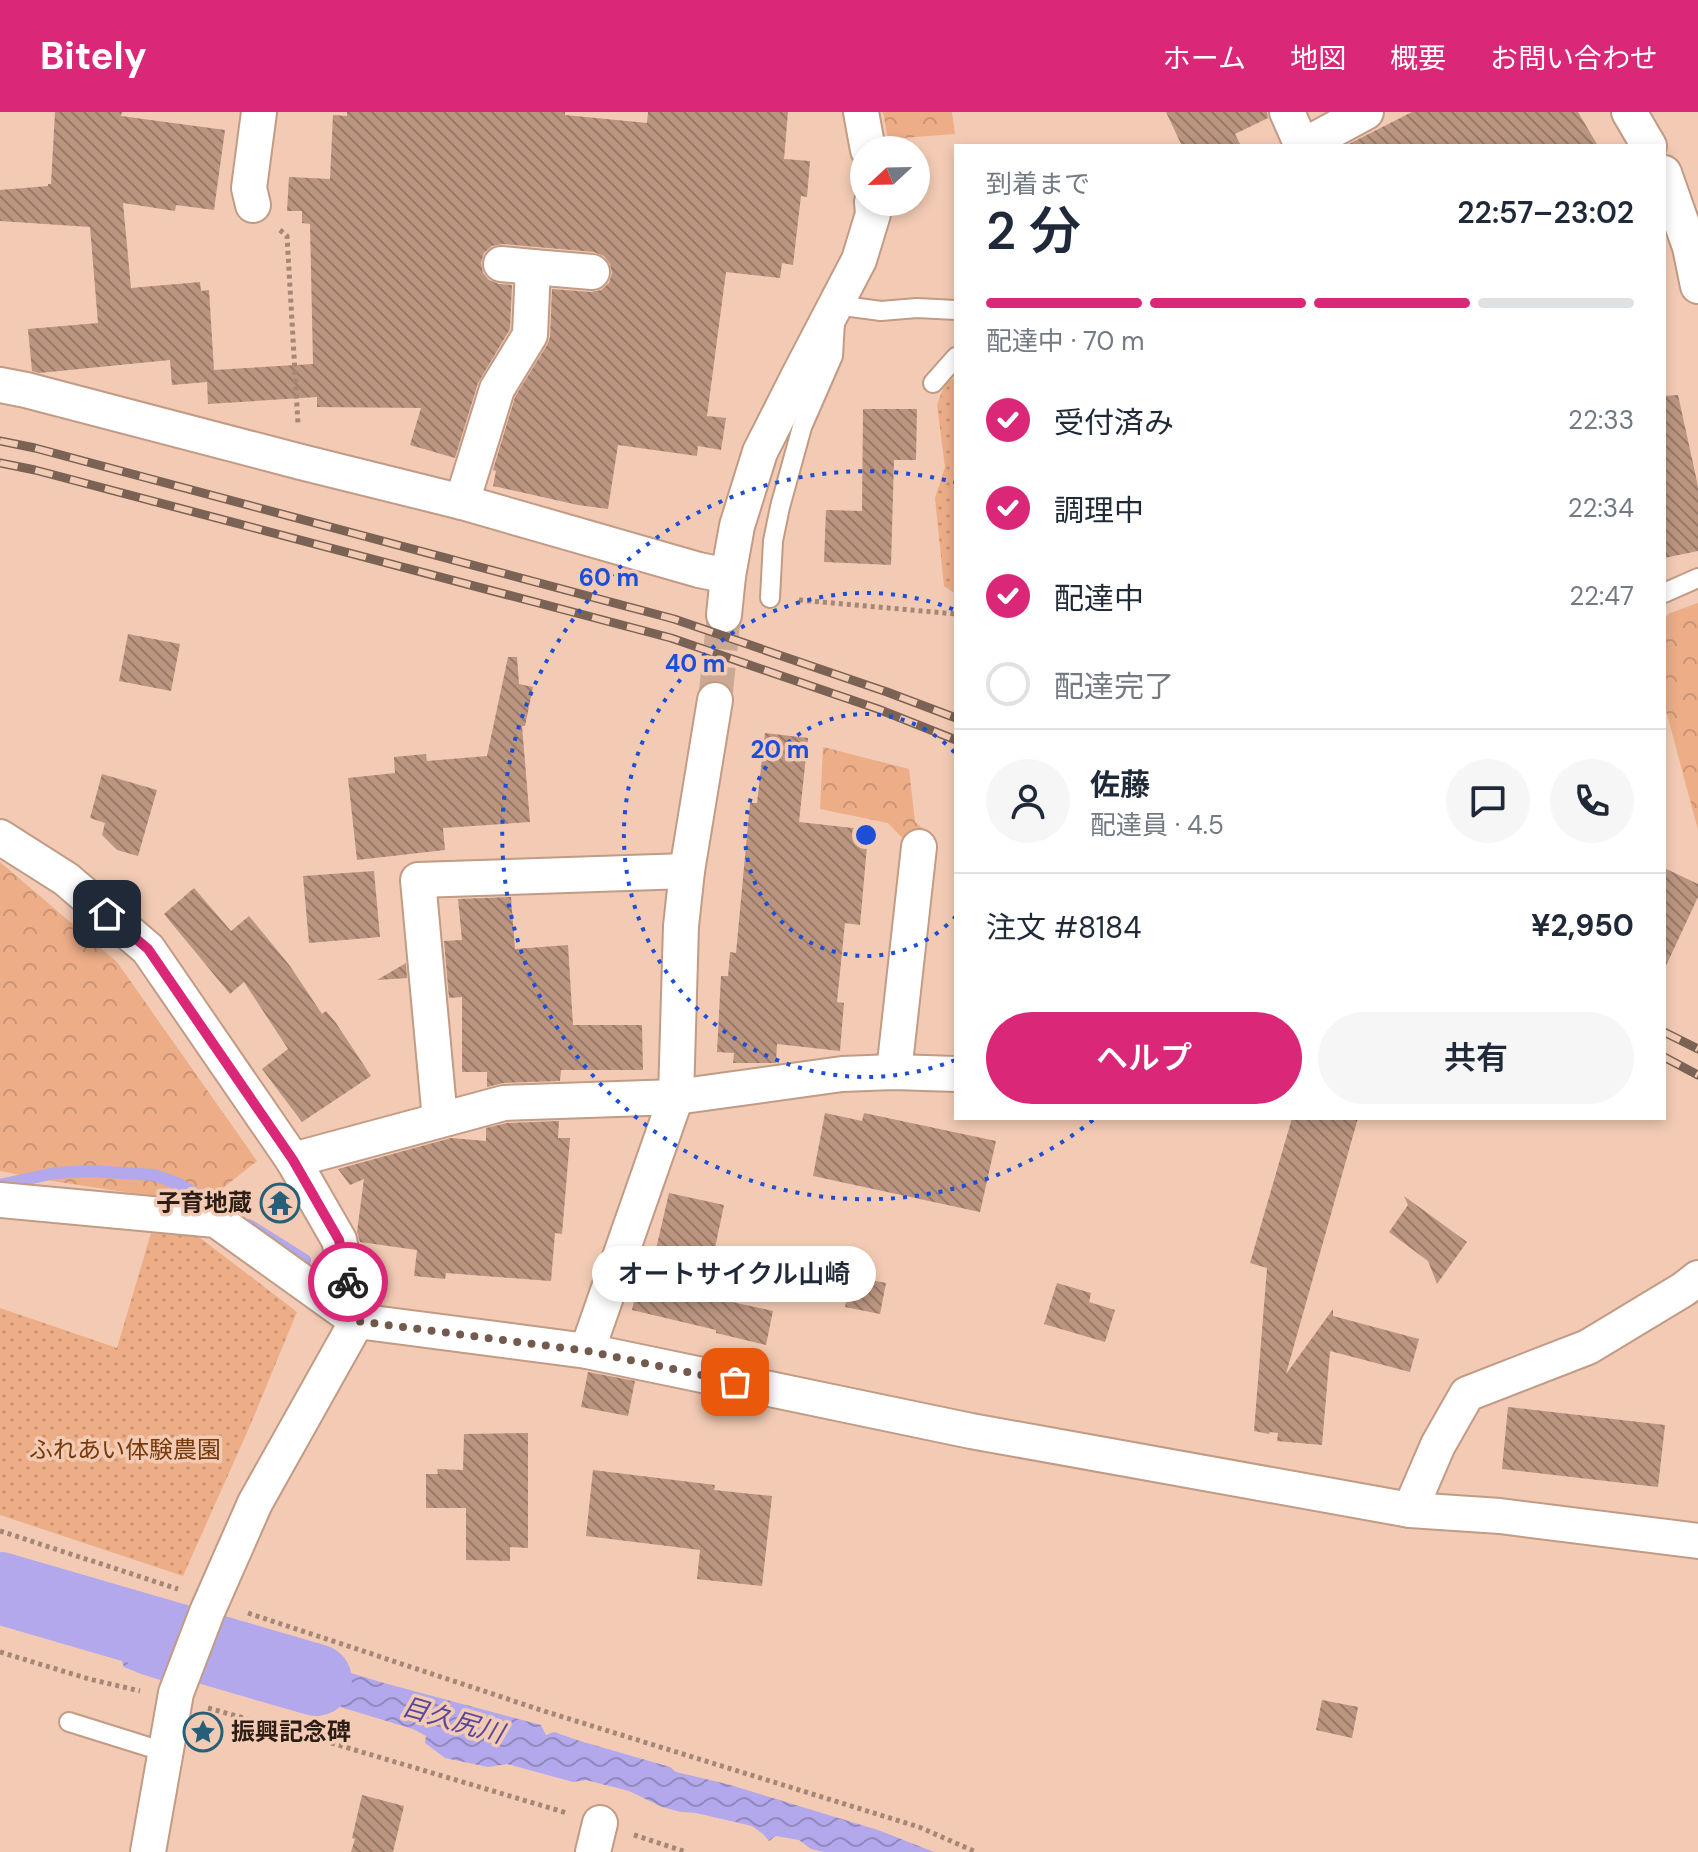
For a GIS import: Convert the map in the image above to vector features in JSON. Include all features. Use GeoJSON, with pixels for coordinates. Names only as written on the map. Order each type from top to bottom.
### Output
{"type":"FeatureCollection","features":[{"type":"Feature","properties":{"kind":"street"},"geometry":{"type":"LineString","coordinates":[[253,205],[249,188],[259,112]]}},
{"type":"Feature","properties":{"kind":"street"},"geometry":{"type":"LineString","coordinates":[[861,112],[865,136]]}},
{"type":"Feature","properties":{"kind":"street"},"geometry":{"type":"LineString","coordinates":[[1287,112],[1302,144]]}},
{"type":"Feature","properties":{"kind":"street"},"geometry":{"type":"LineString","coordinates":[[1307,144],[1366,112]]}},
{"type":"Feature","properties":{"kind":"street"},"geometry":{"type":"LineString","coordinates":[[1629,112],[1648,144]]}},
{"type":"Feature","properties":{"kind":"street"},"geometry":{"type":"LineString","coordinates":[[1666,185],[1677,250],[1698,286]]}},
{"type":"Feature","properties":{"kind":"street"},"geometry":{"type":"LineString","coordinates":[[724,615],[737,526],[760,452],[859,260],[872,216]]}},
{"type":"Feature","properties":{"kind":"street"},"geometry":{"type":"LineString","coordinates":[[462,502],[497,389],[530,335],[517,265],[592,272]]}},
{"type":"Feature","properties":{"kind":"street"},"geometry":{"type":"LineString","coordinates":[[0,385],[462,502],[728,576]]}},
{"type":"Feature","properties":{"kind":"street"},"geometry":{"type":"LineString","coordinates":[[587,1351],[676,1097],[681,926],[715,700]]}},
{"type":"Feature","properties":{"kind":"street"},"geometry":{"type":"LineString","coordinates":[[0,837],[66,879],[148,949],[293,1160],[339,1240],[357,1321],[255,1503],[209,1606],[176,1696],[148,1852]]}},
{"type":"Feature","properties":{"kind":"street"},"geometry":{"type":"LineString","coordinates":[[894,1072],[919,847]]}},
{"type":"Feature","properties":{"kind":"street"},"geometry":{"type":"LineString","coordinates":[[440,1120],[418,880],[687,871]]}},
{"type":"Feature","properties":{"kind":"street"},"geometry":{"type":"LineString","coordinates":[[293,1160],[504,1103],[676,1097],[842,1074],[954,1074]]}},
{"type":"Feature","properties":{"kind":"street"},"geometry":{"type":"LineString","coordinates":[[0,1200],[216,1220],[357,1321],[587,1351],[971,1431],[1410,1510],[1500,1516],[1698,1541]]}},
{"type":"Feature","properties":{"kind":"street"},"geometry":{"type":"LineString","coordinates":[[1410,1510],[1438,1445],[1467,1394],[1588,1347],[1698,1278]]}},
{"type":"Feature","properties":{"kind":"lane"},"geometry":{"type":"LineString","coordinates":[[770,598],[773,541],[780,507],[802,427],[833,356],[836,305],[881,311],[917,308],[954,310]]}},
{"type":"Feature","properties":{"kind":"lane"},"geometry":{"type":"LineString","coordinates":[[933,383],[954,359]]}},
{"type":"Feature","properties":{"kind":"lane"},"geometry":{"type":"LineString","coordinates":[[1666,592],[1698,578]]}},
{"type":"Feature","properties":{"kind":"lane"},"geometry":{"type":"LineString","coordinates":[[69,1722],[165,1752]]}},
{"type":"Feature","properties":{"kind":"path"},"geometry":{"type":"LineString","coordinates":[[253,205],[287,236],[298,417]]}},
{"type":"Feature","properties":{"kind":"path"},"geometry":{"type":"LineString","coordinates":[[770,598],[954,614]]}},
{"type":"Feature","properties":{"kind":"path"},"geometry":{"type":"LineString","coordinates":[[0,1531],[209,1606],[919,1827],[976,1852]]}},
{"type":"Feature","properties":{"kind":"path"},"geometry":{"type":"LineString","coordinates":[[0,1652],[89,1679],[176,1696],[318,1739],[597,1838],[686,1852]]}},
{"type":"Feature","properties":{"kind":"green space"},"geometry":{"type":"Polygon","coordinates":[[[883,112],[952,112],[955,134],[887,136],[883,112]]]}},
{"type":"Feature","properties":{"kind":"green space"},"geometry":{"type":"Polygon","coordinates":[[[954,378],[954,593],[944,586],[935,498],[945,467],[937,405],[945,383],[954,378]]]}},
{"type":"Feature","properties":{"kind":"green space"},"geometry":{"type":"Polygon","coordinates":[[[1698,603],[1698,830],[1666,710],[1666,616],[1698,603]]]}},
{"type":"Feature","properties":{"kind":"green space"},"geometry":{"type":"Polygon","coordinates":[[[823,747],[909,769],[915,822],[931,835],[933,847],[909,845],[888,823],[820,809],[823,747]]]}},
{"type":"Feature","properties":{"kind":"green space"},"geometry":{"type":"Polygon","coordinates":[[[0,862],[117,962],[257,1161],[203,1204],[0,1171],[0,862]]]}},
{"type":"Feature","properties":{"kind":"green space","name":"ふれあい体験農園"},"geometry":{"type":"Polygon","coordinates":[[[151,1233],[199,1237],[297,1312],[183,1576],[0,1515],[0,1308],[117,1348],[151,1233]]]}},
{"type":"Feature","properties":{"kind":"water"},"geometry":{"type":"Polygon","coordinates":[[[0,1569],[182,1628],[167,1682],[124,1667],[119,1653],[80,1641],[70,1644],[38,1627],[0,1613],[0,1569]]]}},
{"type":"Feature","properties":{"kind":"water"},"geometry":{"type":"Polygon","coordinates":[[[226,1635],[384,1683],[541,1725],[546,1735],[554,1732],[670,1767],[676,1772],[727,1784],[878,1830],[934,1852],[824,1852],[811,1849],[799,1840],[776,1836],[769,1841],[752,1826],[662,1807],[629,1791],[586,1780],[573,1782],[507,1764],[488,1767],[445,1758],[425,1743],[426,1736],[413,1729],[307,1697],[298,1696],[287,1706],[211,1684],[226,1635]]]}},
{"type":"Feature","properties":{"kind":"building"},"geometry":{"type":"Polygon","coordinates":[[[55,112],[122,112],[121,116],[225,130],[214,210],[176,205],[175,211],[123,203],[131,288],[200,282],[201,291],[209,290],[214,370],[313,364],[310,224],[302,223],[302,211],[287,211],[289,177],[330,179],[333,115],[347,116],[347,112],[565,112],[565,115],[647,123],[648,112],[788,112],[784,159],[810,161],[807,197],[801,196],[793,265],[782,263],[780,278],[726,272],[707,416],[726,418],[721,450],[698,446],[697,456],[618,445],[608,509],[493,486],[496,471],[493,470],[515,397],[550,337],[552,289],[591,292],[601,290],[609,283],[612,273],[610,264],[604,256],[594,252],[503,244],[492,246],[484,253],[481,263],[483,273],[489,280],[512,285],[510,329],[478,383],[455,458],[410,445],[421,408],[317,407],[317,397],[208,404],[207,382],[172,385],[170,360],[39,373],[32,371],[28,329],[98,323],[90,227],[0,221],[0,190],[51,184],[55,112]]]}},
{"type":"Feature","properties":{"kind":"building"},"geometry":{"type":"Polygon","coordinates":[[[1166,112],[1267,112],[1268,118],[1235,134],[1240,144],[1181,144],[1166,112]]]}},
{"type":"Feature","properties":{"kind":"building"},"geometry":{"type":"Polygon","coordinates":[[[1412,112],[1578,112],[1597,144],[1349,144],[1412,112]]]}},
{"type":"Feature","properties":{"kind":"building"},"geometry":{"type":"Polygon","coordinates":[[[1678,395],[1698,486],[1698,551],[1666,558],[1666,396],[1678,395]]]}},
{"type":"Feature","properties":{"kind":"building"},"geometry":{"type":"Polygon","coordinates":[[[863,409],[917,409],[916,460],[894,460],[891,565],[824,562],[826,510],[862,511],[863,409]]]}},
{"type":"Feature","properties":{"kind":"building"},"geometry":{"type":"Polygon","coordinates":[[[128,634],[180,644],[171,691],[119,681],[128,634]]]}},
{"type":"Feature","properties":{"kind":"building"},"geometry":{"type":"Polygon","coordinates":[[[508,657],[517,657],[519,684],[533,687],[525,726],[522,726],[530,822],[443,828],[445,850],[357,860],[348,778],[395,773],[394,757],[426,754],[427,761],[487,756],[508,657]]]}},
{"type":"Feature","properties":{"kind":"building"},"geometry":{"type":"Polygon","coordinates":[[[765,733],[808,738],[799,822],[862,829],[861,845],[867,846],[860,925],[845,923],[837,1002],[844,1003],[840,1051],[777,1044],[776,1063],[733,1063],[734,1053],[717,1052],[721,976],[728,976],[730,952],[736,953],[750,803],[757,803],[765,733]]]}},
{"type":"Feature","properties":{"kind":"building"},"geometry":{"type":"Polygon","coordinates":[[[102,774],[157,790],[138,856],[117,850],[102,835],[105,823],[90,818],[102,774]]]}},
{"type":"Feature","properties":{"kind":"building"},"geometry":{"type":"Polygon","coordinates":[[[1666,869],[1698,884],[1698,897],[1666,966],[1666,869]]]}},
{"type":"Feature","properties":{"kind":"building"},"geometry":{"type":"Polygon","coordinates":[[[374,871],[380,937],[309,943],[303,876],[374,871]]]}},
{"type":"Feature","properties":{"kind":"building"},"geometry":{"type":"Polygon","coordinates":[[[194,888],[231,931],[249,916],[290,966],[322,1014],[326,1011],[336,1023],[371,1076],[302,1122],[262,1069],[288,1049],[244,982],[230,994],[164,914],[194,888]]]}},
{"type":"Feature","properties":{"kind":"building"},"geometry":{"type":"Polygon","coordinates":[[[511,897],[515,949],[568,945],[573,1025],[642,1025],[643,1070],[561,1070],[560,1081],[503,1083],[487,1087],[487,1072],[462,1072],[462,997],[449,998],[444,941],[462,940],[458,899],[511,897]]]}},
{"type":"Feature","properties":{"kind":"building"},"geometry":{"type":"Polygon","coordinates":[[[406,963],[407,978],[377,980],[406,963]]]}},
{"type":"Feature","properties":{"kind":"building"},"geometry":{"type":"Polygon","coordinates":[[[825,1113],[862,1121],[864,1113],[996,1141],[980,1212],[813,1176],[825,1113]]]}},
{"type":"Feature","properties":{"kind":"building"},"geometry":{"type":"Polygon","coordinates":[[[1291,1120],[1357,1120],[1286,1374],[1333,1309],[1333,1316],[1419,1339],[1410,1372],[1330,1351],[1322,1445],[1277,1441],[1278,1433],[1254,1431],[1267,1268],[1250,1263],[1291,1120]]]}},
{"type":"Feature","properties":{"kind":"building"},"geometry":{"type":"Polygon","coordinates":[[[559,1121],[558,1138],[570,1138],[562,1234],[555,1233],[551,1281],[446,1273],[445,1279],[414,1276],[417,1250],[360,1242],[357,1232],[364,1179],[350,1185],[338,1169],[451,1138],[486,1141],[486,1128],[507,1123],[559,1121]]]}},
{"type":"Feature","properties":{"kind":"building"},"geometry":{"type":"Polygon","coordinates":[[[669,1193],[724,1205],[705,1296],[773,1311],[766,1345],[632,1310],[644,1259],[653,1262],[669,1193]]]}},
{"type":"Feature","properties":{"kind":"building"},"geometry":{"type":"Polygon","coordinates":[[[1404,1196],[1467,1242],[1437,1284],[1428,1261],[1389,1232],[1408,1205],[1404,1196]]]}},
{"type":"Feature","properties":{"kind":"building"},"geometry":{"type":"Polygon","coordinates":[[[851,1276],[886,1283],[880,1314],[845,1307],[851,1276]]]}},
{"type":"Feature","properties":{"kind":"building"},"geometry":{"type":"Polygon","coordinates":[[[1057,1283],[1091,1293],[1089,1302],[1115,1310],[1105,1342],[1044,1324],[1057,1283]]]}},
{"type":"Feature","properties":{"kind":"building"},"geometry":{"type":"Polygon","coordinates":[[[588,1372],[635,1381],[628,1416],[581,1407],[588,1372]]]}},
{"type":"Feature","properties":{"kind":"building"},"geometry":{"type":"Polygon","coordinates":[[[1508,1407],[1665,1425],[1658,1487],[1502,1469],[1508,1407]]]}},
{"type":"Feature","properties":{"kind":"building"},"geometry":{"type":"Polygon","coordinates":[[[528,1433],[528,1548],[510,1547],[510,1561],[466,1560],[466,1508],[426,1508],[426,1474],[438,1474],[437,1469],[463,1470],[464,1434],[528,1433]]]}},
{"type":"Feature","properties":{"kind":"building"},"geometry":{"type":"Polygon","coordinates":[[[593,1470],[715,1485],[714,1490],[772,1496],[762,1586],[697,1579],[700,1550],[586,1536],[593,1470]]]}},
{"type":"Feature","properties":{"kind":"building"},"geometry":{"type":"Polygon","coordinates":[[[1322,1700],[1358,1707],[1352,1738],[1316,1730],[1322,1700]]]}},
{"type":"Feature","properties":{"kind":"building"},"geometry":{"type":"Polygon","coordinates":[[[362,1795],[404,1806],[393,1852],[351,1852],[362,1795]]]}},
{"type":"Feature","properties":{"kind":"waterway"},"geometry":{"type":"LineString","coordinates":[[0,1185],[55,1173],[90,1171],[154,1175],[179,1184],[222,1210]]}},
{"type":"Feature","properties":{"kind":"waterway"},"geometry":{"type":"LineString","coordinates":[[249,1225],[305,1260]]}},
{"type":"Feature","properties":{"kind":"waterway","name":"目久尻川"},"geometry":{"type":"LineString","coordinates":[[0,1588],[316,1680]]}},
{"type":"Feature","properties":{"kind":"tunnel"},"geometry":{"type":"LineString","coordinates":[[715,700],[724,615]]}},
{"type":"Feature","properties":{"kind":"railway"},"geometry":{"type":"LineString","coordinates":[[0,441],[674,619],[954,717]]}},
{"type":"Feature","properties":{"kind":"railway"},"geometry":{"type":"LineString","coordinates":[[0,463],[671,638],[878,709],[954,739]]}},
{"type":"Feature","properties":{"kind":"railway"},"geometry":{"type":"LineString","coordinates":[[1666,1033],[1698,1049]]}},
{"type":"Feature","properties":{"kind":"railway"},"geometry":{"type":"LineString","coordinates":[[1666,1058],[1698,1075]]}},
{"type":"Feature","properties":{"kind":"way so far"},"geometry":{"type":"LineString","coordinates":[[348,1282],[357,1321],[587,1351],[735,1382]]}},
{"type":"Feature","properties":{"kind":"place","name":"子育地蔵"},"geometry":{"type":"Point","coordinates":[280,1203]}},
{"type":"Feature","properties":{"kind":"place","name":"オートサイクル山崎"},"geometry":{"type":"Point","coordinates":[735,1382]}},
{"type":"Feature","properties":{"kind":"place","name":"振興記念碑"},"geometry":{"type":"Point","coordinates":[203,1732]}},
{"type":"Feature","properties":{"kind":"route"},"geometry":{"type":"LineString","coordinates":[[107,914],[148,949],[293,1160],[339,1240],[348,1282]]}}]}
